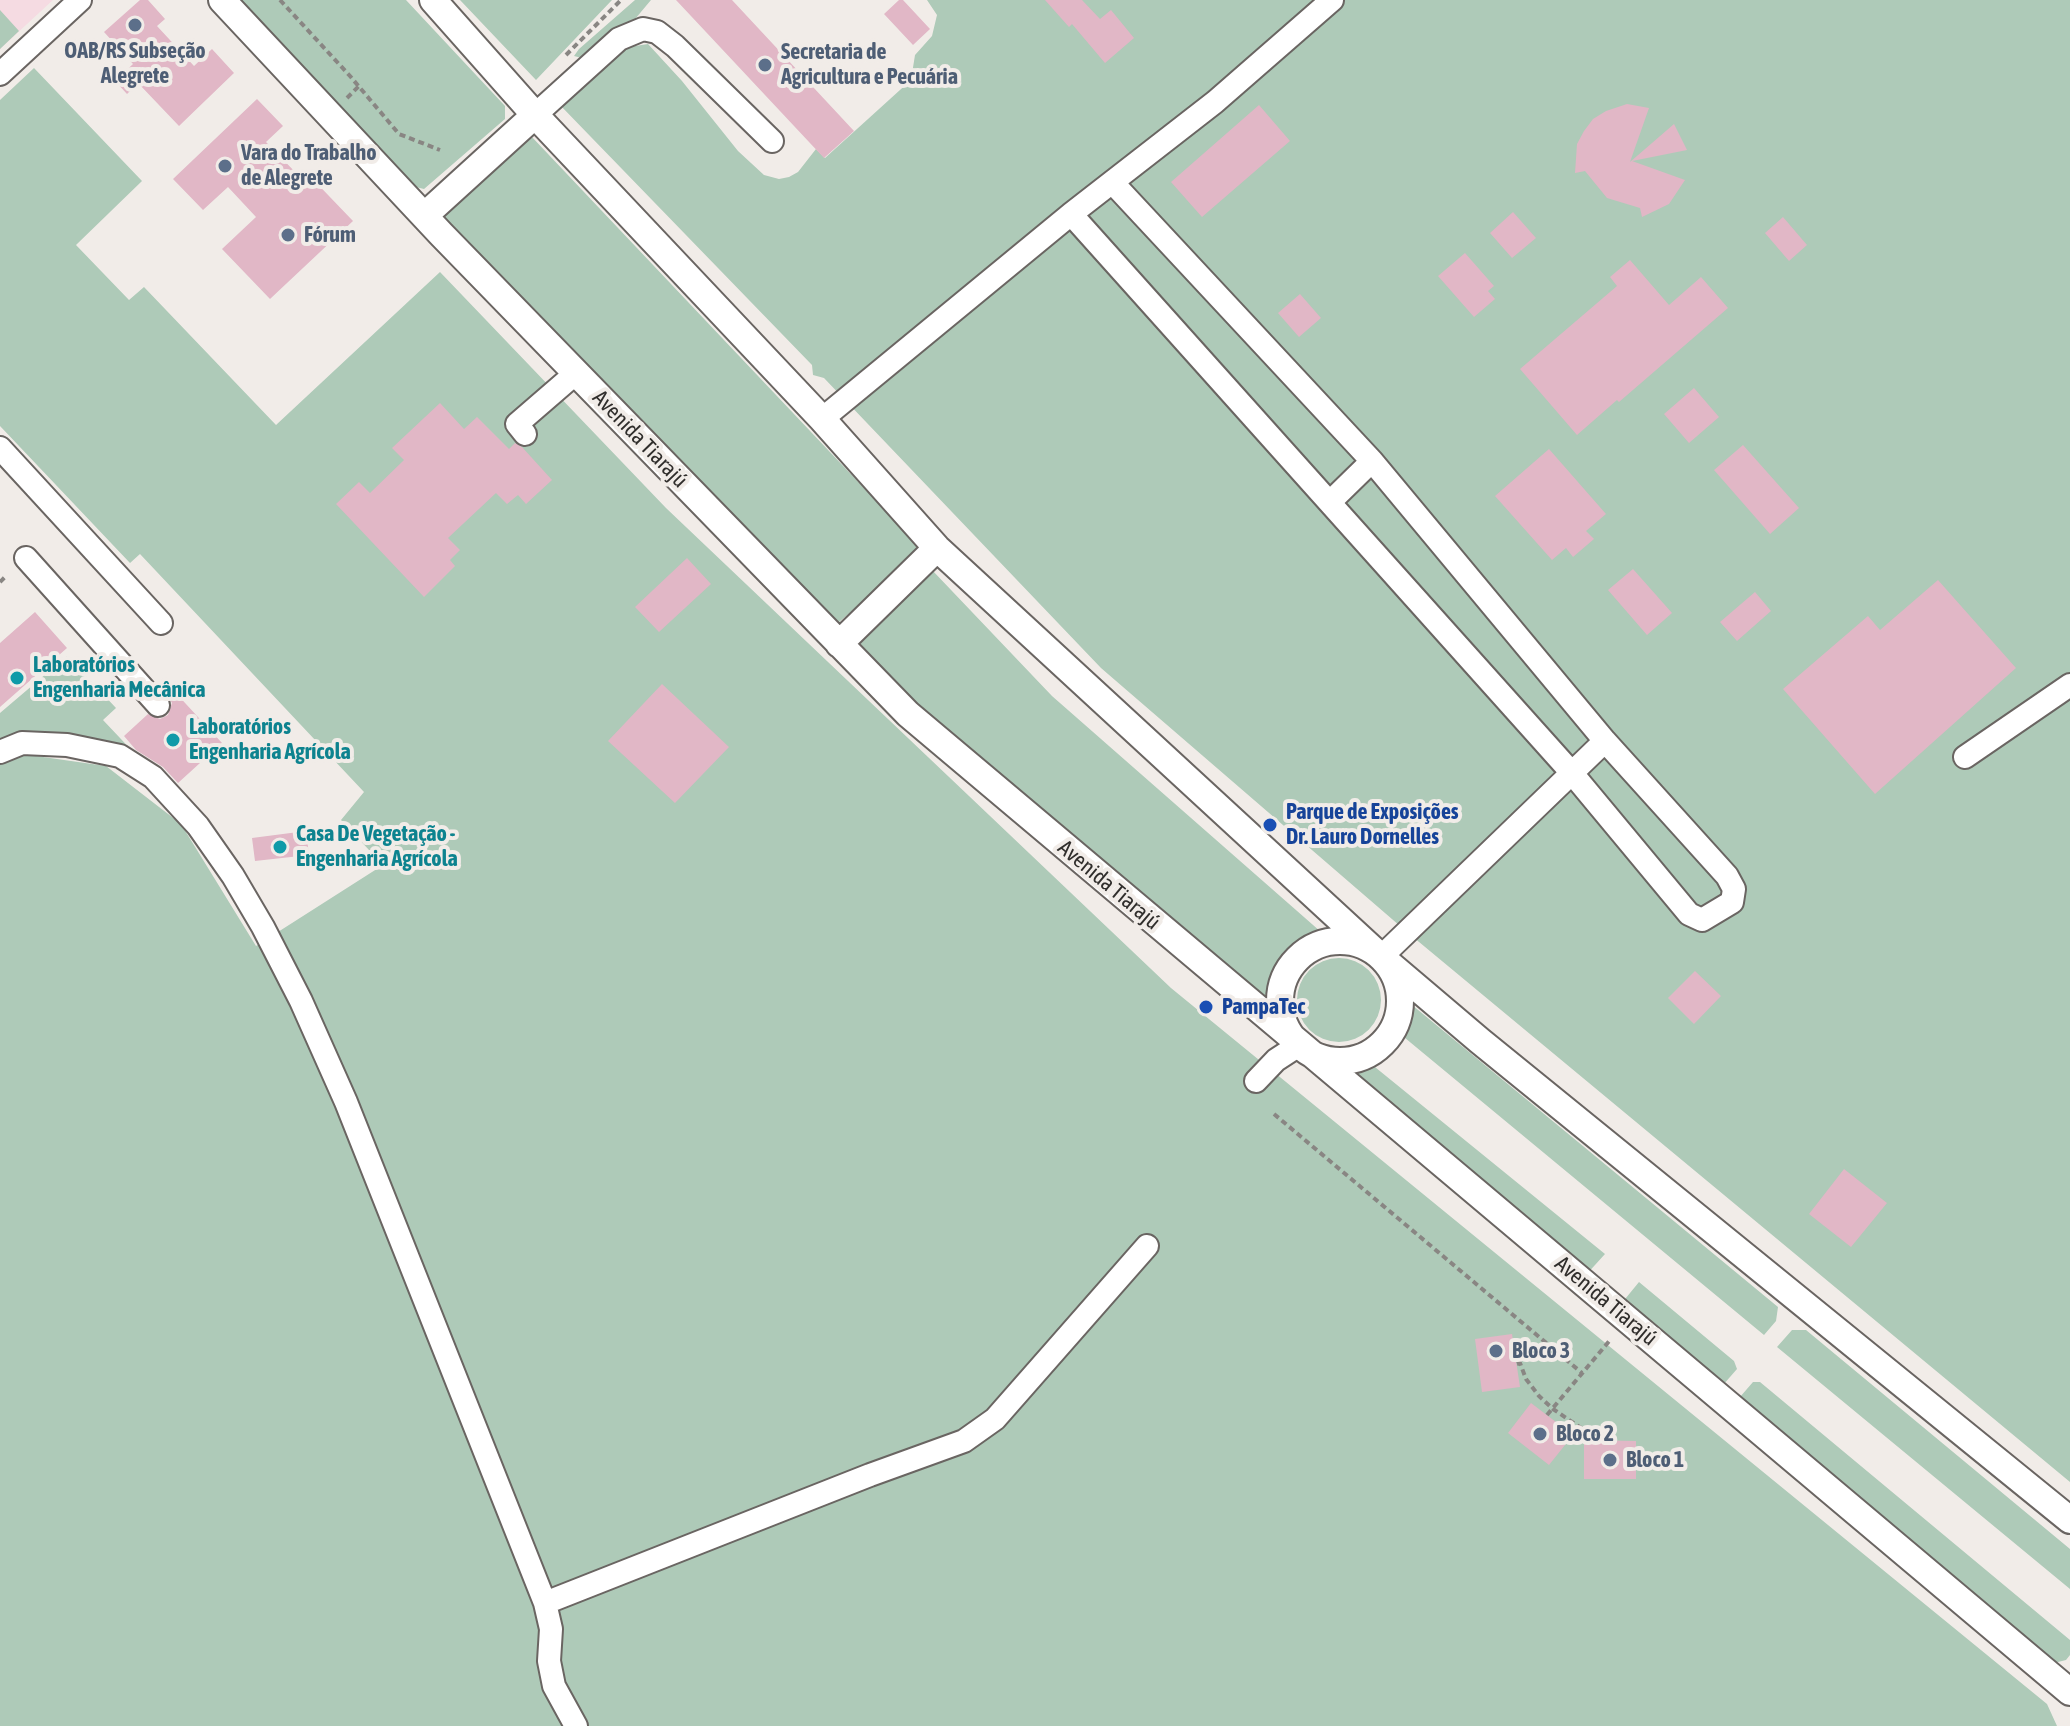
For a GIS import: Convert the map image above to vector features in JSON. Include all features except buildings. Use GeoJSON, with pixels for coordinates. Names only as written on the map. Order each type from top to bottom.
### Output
{"type":"FeatureCollection","features":[{"type":"Feature","properties":{"kind":"main road","name":"Avenida Tiarajú"},"geometry":{"type":"LineString","coordinates":[[222,0],[424,216],[908,714],[2068,1693]]}},
{"type":"Feature","properties":{"kind":"main road"},"geometry":{"type":"LineString","coordinates":[[433,0],[535,115],[822,419],[937,548],[1381,957],[1480,1041],[2070,1520]]}},
{"type":"Feature","properties":{"kind":"main road"},"geometry":{"type":"LineString","coordinates":[[424,216],[535,115]]}},
{"type":"Feature","properties":{"kind":"main road"},"geometry":{"type":"LineString","coordinates":[[839,644],[937,548]]}},
{"type":"Feature","properties":{"kind":"main road"},"geometry":{"type":"LineString","coordinates":[[1347,941],[1381,957],[1393,972],[1399,991],[1399,1010],[1393,1029],[1382,1044],[1363,1057],[1340,1061],[1318,1057],[1299,1045],[1287,1030],[1280,1012],[1280,994],[1285,976],[1296,960],[1310,949],[1347,941]]}},
{"type":"Feature","properties":{"kind":"street"},"geometry":{"type":"LineString","coordinates":[[0,74],[80,0]]}},
{"type":"Feature","properties":{"kind":"street"},"geometry":{"type":"LineString","coordinates":[[822,419],[1071,214],[1215,102],[1332,0]]}},
{"type":"Feature","properties":{"kind":"street"},"geometry":{"type":"LineString","coordinates":[[535,115],[619,39],[643,29],[657,32],[675,46],[772,141]]}},
{"type":"Feature","properties":{"kind":"street"},"geometry":{"type":"LineString","coordinates":[[1071,214],[1571,772],[1689,914],[1702,920],[1732,902],[1734,889],[1727,876],[1605,741],[1372,461],[1112,182]]}},
{"type":"Feature","properties":{"kind":"street"},"geometry":{"type":"LineString","coordinates":[[525,434],[517,424],[576,373]]}},
{"type":"Feature","properties":{"kind":"street"},"geometry":{"type":"LineString","coordinates":[[0,448],[161,623]]}},
{"type":"Feature","properties":{"kind":"street"},"geometry":{"type":"LineString","coordinates":[[1330,502],[1372,461]]}},
{"type":"Feature","properties":{"kind":"street"},"geometry":{"type":"LineString","coordinates":[[26,558],[158,705]]}},
{"type":"Feature","properties":{"kind":"street"},"geometry":{"type":"LineString","coordinates":[[1965,757],[2070,685]]}},
{"type":"Feature","properties":{"kind":"street"},"geometry":{"type":"LineString","coordinates":[[1381,957],[1605,741]]}},
{"type":"Feature","properties":{"kind":"street"},"geometry":{"type":"LineString","coordinates":[[0,752],[22,743],[67,745],[120,756],[153,777],[198,826],[263,927],[301,1001],[346,1102],[545,1603],[551,1629],[549,1661],[554,1686],[568,1721]]}},
{"type":"Feature","properties":{"kind":"street"},"geometry":{"type":"LineString","coordinates":[[1256,1081],[1276,1060],[1299,1045]]}},
{"type":"Feature","properties":{"kind":"street"},"geometry":{"type":"LineString","coordinates":[[545,1603],[964,1441],[995,1419],[1147,1246]]}},
{"type":"Feature","properties":{"kind":"path"},"geometry":{"type":"LineString","coordinates":[[280,0],[399,134],[440,150]]}},
{"type":"Feature","properties":{"kind":"path"},"geometry":{"type":"LineString","coordinates":[[559,62],[621,0]]}},
{"type":"Feature","properties":{"kind":"path"},"geometry":{"type":"LineString","coordinates":[[340,106],[359,86]]}},
{"type":"Feature","properties":{"kind":"path"},"geometry":{"type":"LineString","coordinates":[[0,582],[7,575]]}},
{"type":"Feature","properties":{"kind":"path"},"geometry":{"type":"LineString","coordinates":[[1274,1114],[1582,1373]]}},
{"type":"Feature","properties":{"kind":"path"},"geometry":{"type":"LineString","coordinates":[[1547,1415],[1611,1339]]}},
{"type":"Feature","properties":{"kind":"path"},"geometry":{"type":"LineString","coordinates":[[1517,1364],[1520,1363],[1526,1379],[1553,1409],[1584,1430],[1609,1435],[1609,1440]]}},
{"type":"Feature","properties":{"kind":"shaded area"},"geometry":{"type":"Polygon","coordinates":[[[0,0],[53,0],[0,49],[0,0]]]}},
{"type":"Feature","properties":{"kind":"green space"},"geometry":{"type":"Polygon","coordinates":[[[240,0],[406,0],[505,106],[505,119],[424,189],[412,186],[240,0]]]}},
{"type":"Feature","properties":{"kind":"green space"},"geometry":{"type":"Polygon","coordinates":[[[460,0],[612,0],[536,80],[460,0]]]}},
{"type":"Feature","properties":{"kind":"green space"},"geometry":{"type":"Polygon","coordinates":[[[635,0],[651,0],[625,31],[582,58],[574,56],[579,49],[635,0]]]}},
{"type":"Feature","properties":{"kind":"green space"},"geometry":{"type":"Polygon","coordinates":[[[927,0],[2070,0],[2070,1482],[1407,932],[1101,668],[824,378],[813,375],[812,365],[559,104],[629,47],[648,44],[738,151],[764,175],[779,179],[789,177],[798,172],[816,149],[825,158],[911,80],[915,55],[932,36],[937,15],[927,0]]]}},
{"type":"Feature","properties":{"kind":"green space"},"geometry":{"type":"Polygon","coordinates":[[[0,10],[19,31],[0,49],[0,10]]]}},
{"type":"Feature","properties":{"kind":"green space"},"geometry":{"type":"Polygon","coordinates":[[[34,68],[142,181],[76,245],[129,300],[144,287],[276,425],[440,272],[666,508],[1171,988],[2047,1704],[2057,1726],[0,1726],[0,764],[22,754],[106,766],[181,824],[256,946],[383,865],[341,820],[364,792],[140,554],[130,563],[0,426],[0,100],[34,68]]]}},
{"type":"Feature","properties":{"kind":"green space"},"geometry":{"type":"Polygon","coordinates":[[[531,136],[916,543],[916,557],[839,622],[826,620],[443,216],[531,136]]]}},
{"type":"Feature","properties":{"kind":"green space"},"geometry":{"type":"Polygon","coordinates":[[[932,570],[1052,696],[1329,939],[1307,945],[1289,955],[1277,971],[1269,1011],[934,724],[856,648],[859,635],[932,570]]]}},
{"type":"Feature","properties":{"kind":"green space"},"geometry":{"type":"Polygon","coordinates":[[[67,656],[116,708],[103,720],[137,756],[0,745],[0,713],[67,656]]]}},
{"type":"Feature","properties":{"kind":"green space"},"geometry":{"type":"Polygon","coordinates":[[[1339,958],[1355,961],[1369,970],[1378,984],[1381,1000],[1378,1016],[1369,1030],[1355,1039],[1339,1042],[1323,1039],[1309,1030],[1300,1016],[1297,1000],[1300,984],[1309,970],[1323,961],[1339,958]]]}},
{"type":"Feature","properties":{"kind":"green space"},"geometry":{"type":"Polygon","coordinates":[[[1406,1000],[1778,1307],[1776,1321],[1764,1335],[1399,1033],[1406,1000]]]}},
{"type":"Feature","properties":{"kind":"green space"},"geometry":{"type":"Polygon","coordinates":[[[1370,1063],[1605,1254],[1585,1276],[1339,1068],[1370,1063]]]}},
{"type":"Feature","properties":{"kind":"green space"},"geometry":{"type":"Polygon","coordinates":[[[1639,1282],[1734,1361],[1737,1369],[1723,1385],[1621,1304],[1639,1282]]]}},
{"type":"Feature","properties":{"kind":"green space"},"geometry":{"type":"Polygon","coordinates":[[[1792,1330],[1806,1330],[2070,1549],[2070,1589],[1777,1347],[1792,1330]]]}},
{"type":"Feature","properties":{"kind":"green space"},"geometry":{"type":"Polygon","coordinates":[[[1753,1382],[1760,1382],[2070,1640],[2070,1655],[2066,1660],[2050,1664],[1740,1404],[1740,1397],[1753,1382]]]}},
{"type":"Feature","properties":{"kind":"place","name":"OAB/RS Subseção Alegrete"},"geometry":{"type":"Point","coordinates":[135,25]}},
{"type":"Feature","properties":{"kind":"place","name":"Secretaria de Agricultura e Pecuária"},"geometry":{"type":"Point","coordinates":[765,65]}},
{"type":"Feature","properties":{"kind":"place","name":"Vara do Trabalho de Alegrete"},"geometry":{"type":"Point","coordinates":[225,166]}},
{"type":"Feature","properties":{"kind":"place","name":"Fórum"},"geometry":{"type":"Point","coordinates":[288,235]}},
{"type":"Feature","properties":{"kind":"place","name":"Laboratórios Engenharia Mecânica"},"geometry":{"type":"Point","coordinates":[17,678]}},
{"type":"Feature","properties":{"kind":"place","name":"Laboratórios Engenharia Agrícola"},"geometry":{"type":"Point","coordinates":[173,740]}},
{"type":"Feature","properties":{"kind":"place","name":"Parque de Exposições Dr. Lauro Dornelles"},"geometry":{"type":"Point","coordinates":[1270,825]}},
{"type":"Feature","properties":{"kind":"place","name":"Casa De Vegetação - Engenharia Agrícola"},"geometry":{"type":"Point","coordinates":[280,847]}},
{"type":"Feature","properties":{"kind":"place","name":"PampaTec"},"geometry":{"type":"Point","coordinates":[1206,1007]}},
{"type":"Feature","properties":{"kind":"place","name":"Bloco 3"},"geometry":{"type":"Point","coordinates":[1496,1351]}},
{"type":"Feature","properties":{"kind":"place","name":"Bloco 2"},"geometry":{"type":"Point","coordinates":[1540,1434]}},
{"type":"Feature","properties":{"kind":"place","name":"Bloco 1"},"geometry":{"type":"Point","coordinates":[1610,1460]}}]}
